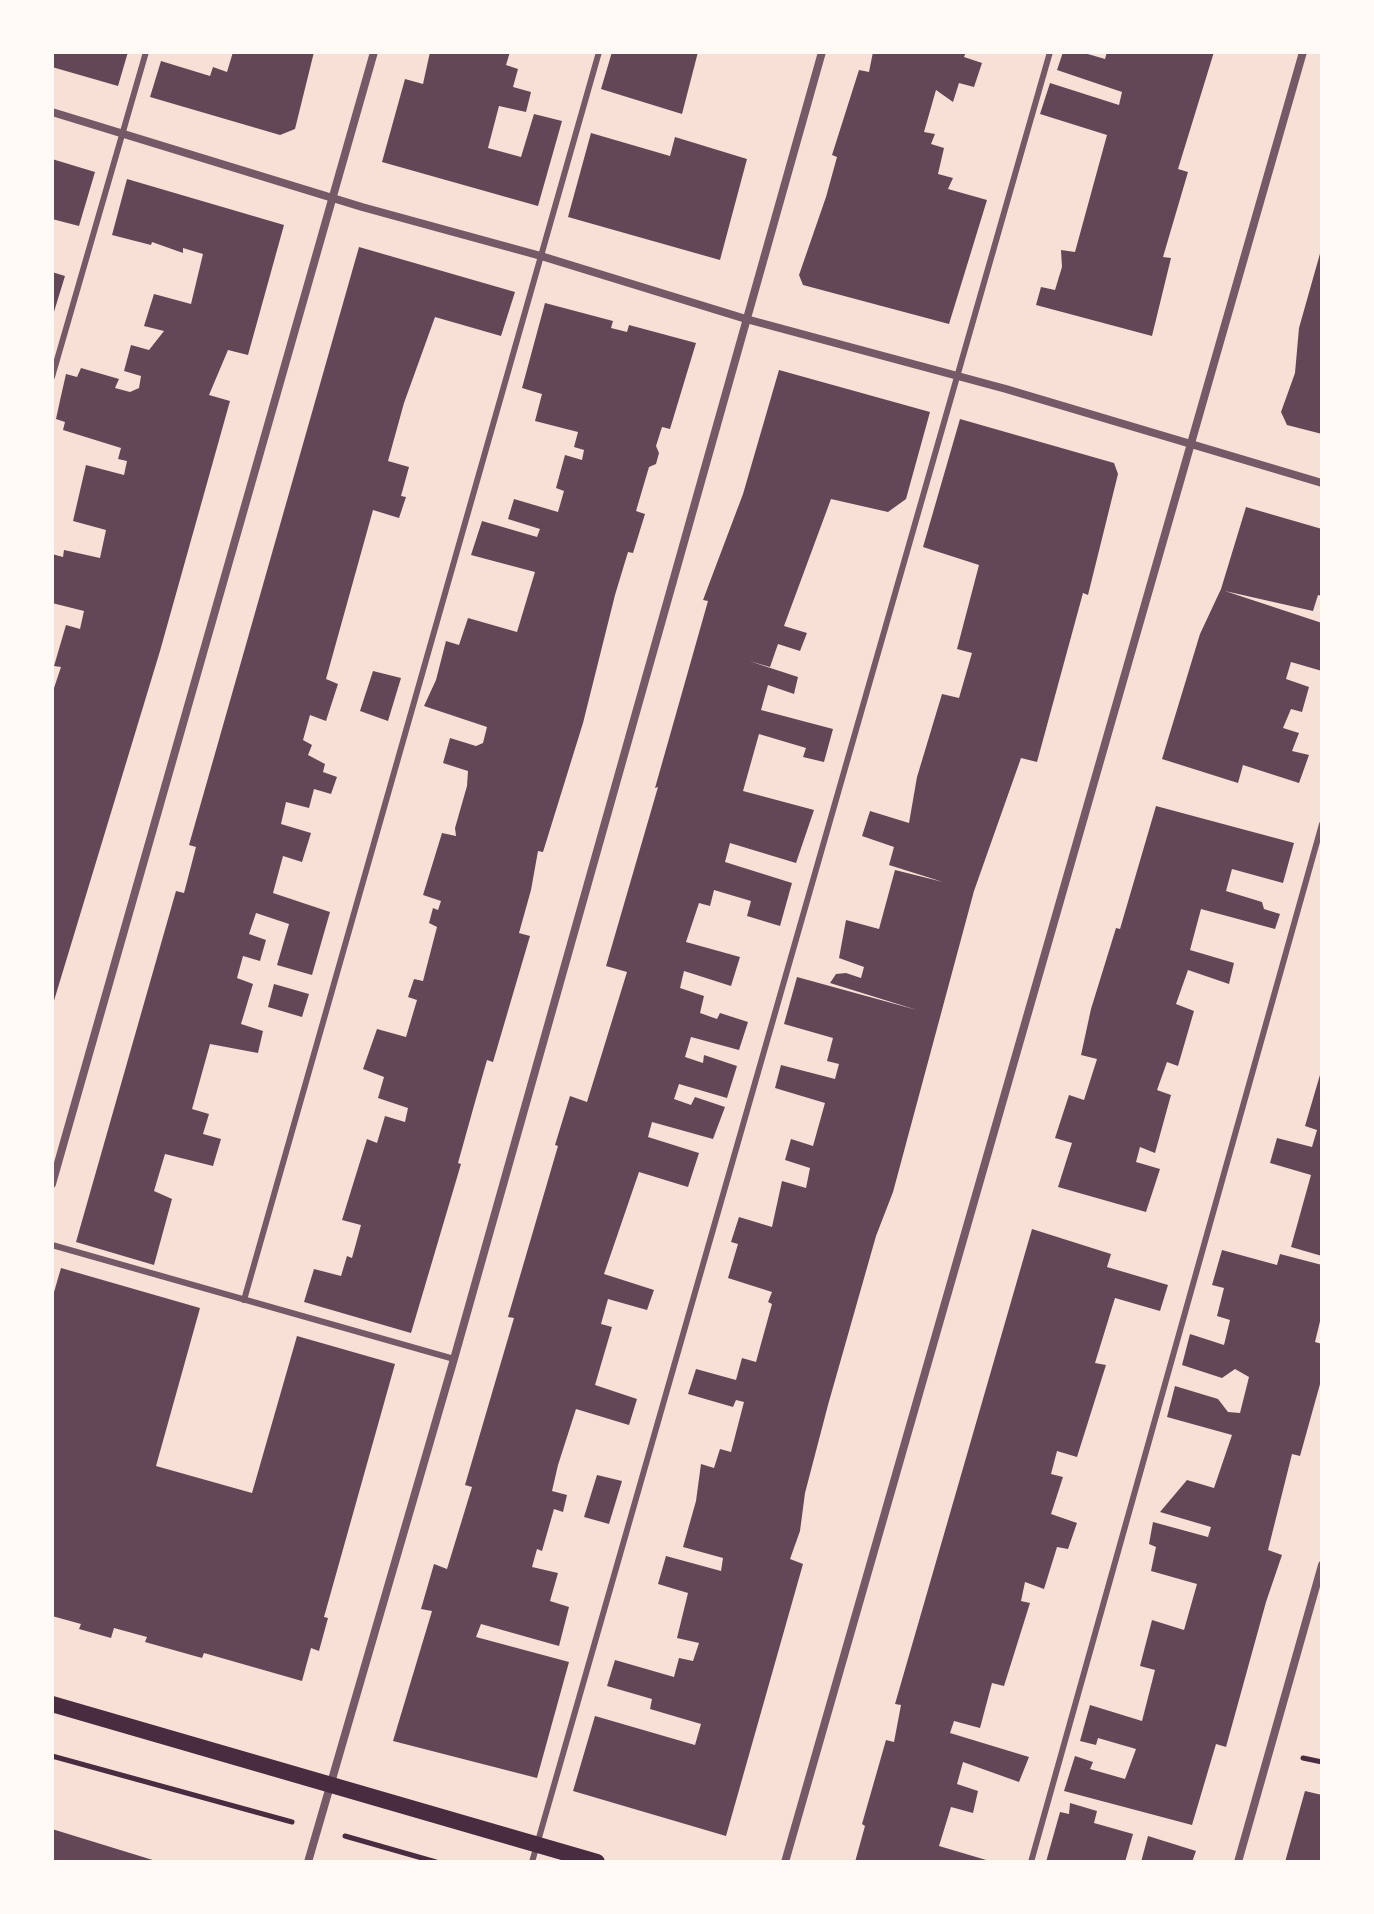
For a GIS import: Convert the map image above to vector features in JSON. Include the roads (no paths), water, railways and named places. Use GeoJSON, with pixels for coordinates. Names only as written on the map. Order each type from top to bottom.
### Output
{"type":"FeatureCollection","features":[{"type":"Feature","properties":{"kind":"main road"},"geometry":{"type":"LineString","coordinates":[[52,1704],[597,1862]]}},
{"type":"Feature","properties":{"kind":"street"},"geometry":{"type":"LineString","coordinates":[[52,1184],[374,52]]}},
{"type":"Feature","properties":{"kind":"street"},"geometry":{"type":"LineString","coordinates":[[308,1862],[454,1359],[822,52]]}},
{"type":"Feature","properties":{"kind":"street"},"geometry":{"type":"LineString","coordinates":[[785,1862],[1303,52]]}},
{"type":"Feature","properties":{"kind":"street"},"geometry":{"type":"LineString","coordinates":[[52,112],[746,319],[955,376],[1322,483]]}},
{"type":"Feature","properties":{"kind":"street"},"geometry":{"type":"LineString","coordinates":[[1238,1862],[1322,1565]]}},
{"type":"Feature","properties":{"kind":"lane"},"geometry":{"type":"LineString","coordinates":[[52,377],[146,52]]}},
{"type":"Feature","properties":{"kind":"lane"},"geometry":{"type":"LineString","coordinates":[[244,1300],[599,52]]}},
{"type":"Feature","properties":{"kind":"lane"},"geometry":{"type":"LineString","coordinates":[[532,1862],[1050,52]]}},
{"type":"Feature","properties":{"kind":"lane"},"geometry":{"type":"LineString","coordinates":[[1031,1862],[1322,824]]}},
{"type":"Feature","properties":{"kind":"lane"},"geometry":{"type":"LineString","coordinates":[[52,1245],[454,1359]]}}]}
